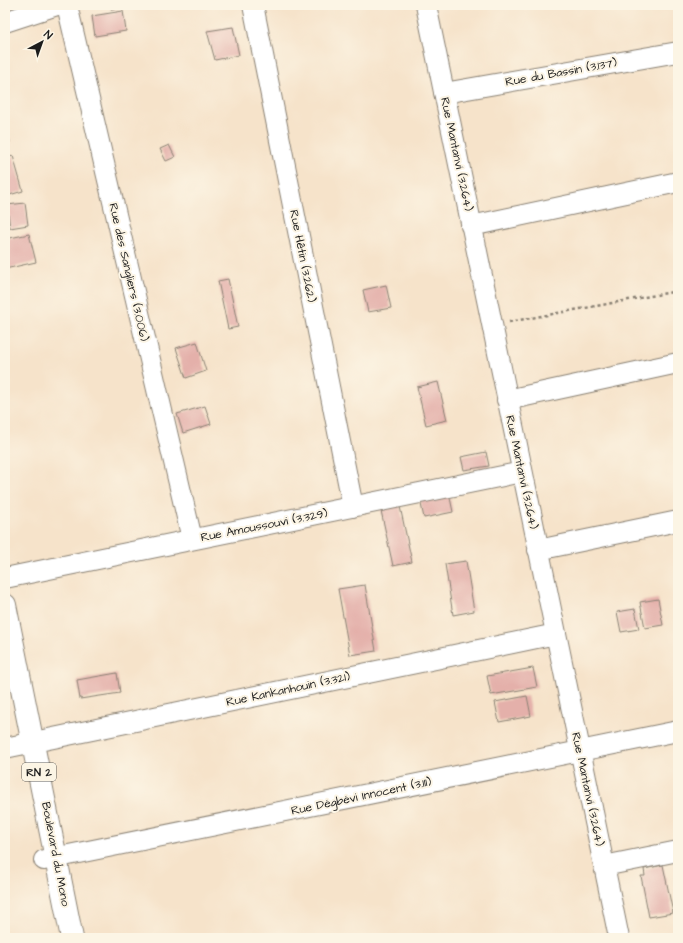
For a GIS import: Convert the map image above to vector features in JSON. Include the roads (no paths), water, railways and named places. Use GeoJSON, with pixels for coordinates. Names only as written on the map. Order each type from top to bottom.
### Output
{"type":"FeatureCollection","features":[{"type":"Feature","properties":{"kind":"main road","name":"Boulevard du Mono"},"geometry":{"type":"LineString","coordinates":[[5,605],[19,745]]}},
{"type":"Feature","properties":{"kind":"main road","name":"Boulevard du Mono"},"geometry":{"type":"LineString","coordinates":[[5,668],[19,745],[72,938]]}},
{"type":"Feature","properties":{"kind":"main road","name":"Boulevard du Mono"},"geometry":{"type":"LineString","coordinates":[[50,859],[59,938]]}},
{"type":"Feature","properties":{"kind":"street"},"geometry":{"type":"LineString","coordinates":[[5,22],[57,5]]}},
{"type":"Feature","properties":{"kind":"street","name":"Rue des Sangliers (3.006)"},"geometry":{"type":"LineString","coordinates":[[67,5],[192,539]]}},
{"type":"Feature","properties":{"kind":"street","name":"Rue Hêtin (3.262)"},"geometry":{"type":"LineString","coordinates":[[253,5],[353,507]]}},
{"type":"Feature","properties":{"kind":"street","name":"Rue Mantanvi (3.264)"},"geometry":{"type":"LineString","coordinates":[[426,5],[619,938]]}},
{"type":"Feature","properties":{"kind":"street","name":"Rue du Bassin (3.137)"},"geometry":{"type":"LineString","coordinates":[[444,93],[678,52]]}},
{"type":"Feature","properties":{"kind":"street"},"geometry":{"type":"LineString","coordinates":[[471,226],[678,182]]}},
{"type":"Feature","properties":{"kind":"street"},"geometry":{"type":"LineString","coordinates":[[507,400],[678,363]]}},
{"type":"Feature","properties":{"kind":"street","name":"Rue Amoussouvi (3.329)"},"geometry":{"type":"LineString","coordinates":[[5,578],[522,472]]}},
{"type":"Feature","properties":{"kind":"street"},"geometry":{"type":"LineString","coordinates":[[538,550],[678,521]]}},
{"type":"Feature","properties":{"kind":"street","name":"Rue Kankanhouin (3.321)"},"geometry":{"type":"LineString","coordinates":[[19,745],[556,634]]}},
{"type":"Feature","properties":{"kind":"street","name":"Rue Dégbévi Innocent (3.111)"},"geometry":{"type":"LineString","coordinates":[[50,859],[678,731]]}},
{"type":"Feature","properties":{"kind":"street"},"geometry":{"type":"LineString","coordinates":[[604,866],[678,851]]}}]}
